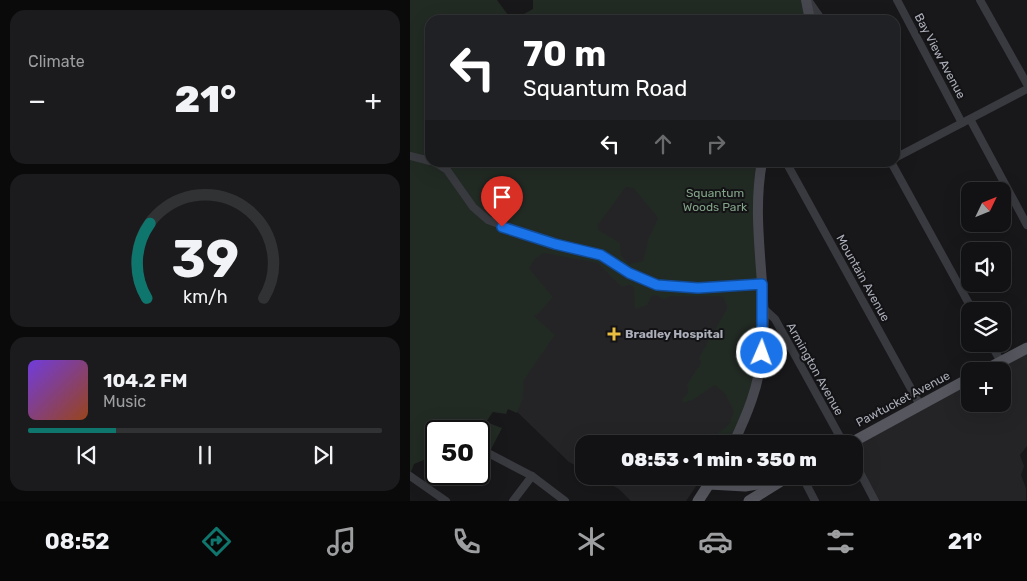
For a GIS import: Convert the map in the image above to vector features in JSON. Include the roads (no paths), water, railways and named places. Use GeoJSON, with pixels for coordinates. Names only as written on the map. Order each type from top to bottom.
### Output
{"type":"FeatureCollection","features":[{"type":"Feature","properties":{"kind":"main road"},"geometry":{"type":"LineString","coordinates":[[807,0],[809,15]]}},
{"type":"Feature","properties":{"kind":"main road"},"geometry":{"type":"LineString","coordinates":[[737,435],[748,412],[758,381],[762,353],[763,308],[758,208],[762,167]]}},
{"type":"Feature","properties":{"kind":"main road"},"geometry":{"type":"LineString","coordinates":[[1001,362],[1027,348]]}},
{"type":"Feature","properties":{"kind":"main road","name":"Pawtucket Avenue"},"geometry":{"type":"LineString","coordinates":[[863,436],[961,383]]}},
{"type":"Feature","properties":{"kind":"main road"},"geometry":{"type":"LineString","coordinates":[[698,501],[708,485]]}},
{"type":"Feature","properties":{"kind":"main road"},"geometry":{"type":"LineString","coordinates":[[715,485],[739,493],[768,485]]}},
{"type":"Feature","properties":{"kind":"main road"},"geometry":{"type":"LineString","coordinates":[[733,485],[752,485]]}},
{"type":"Feature","properties":{"kind":"main road"},"geometry":{"type":"LineString","coordinates":[[749,501],[775,485]]}},
{"type":"Feature","properties":{"kind":"street"},"geometry":{"type":"LineString","coordinates":[[807,0],[818,15]]}},
{"type":"Feature","properties":{"kind":"street","name":"Bay View Avenue"},"geometry":{"type":"LineString","coordinates":[[897,0],[1027,225]]}},
{"type":"Feature","properties":{"kind":"street"},"geometry":{"type":"LineString","coordinates":[[980,0],[1027,84]]}},
{"type":"Feature","properties":{"kind":"street"},"geometry":{"type":"LineString","coordinates":[[900,155],[1027,88]]}},
{"type":"Feature","properties":{"kind":"street"},"geometry":{"type":"LineString","coordinates":[[410,156],[425,160]]}},
{"type":"Feature","properties":{"kind":"street"},"geometry":{"type":"LineString","coordinates":[[442,167],[447,170],[472,207],[488,220],[555,244],[601,255],[629,273],[657,285],[698,288],[762,284]]}},
{"type":"Feature","properties":{"kind":"street","name":"Mountain Avenue"},"geometry":{"type":"LineString","coordinates":[[789,167],[920,405]]}},
{"type":"Feature","properties":{"kind":"street"},"geometry":{"type":"LineString","coordinates":[[895,167],[968,302]]}},
{"type":"Feature","properties":{"kind":"street","name":"Armington Avenue"},"geometry":{"type":"LineString","coordinates":[[763,308],[775,319],[839,435]]}},
{"type":"Feature","properties":{"kind":"street"},"geometry":{"type":"LineString","coordinates":[[995,352],[1001,362]]}},
{"type":"Feature","properties":{"kind":"street"},"geometry":{"type":"LineString","coordinates":[[490,454],[532,476],[565,501]]}},
{"type":"Feature","properties":{"kind":"street"},"geometry":{"type":"LineString","coordinates":[[410,476],[446,501]]}},
{"type":"Feature","properties":{"kind":"street"},"geometry":{"type":"LineString","coordinates":[[513,501],[532,476]]}},
{"type":"Feature","properties":{"kind":"street"},"geometry":{"type":"LineString","coordinates":[[863,478],[875,501]]}},
{"type":"Feature","properties":{"kind":"street"},"geometry":{"type":"LineString","coordinates":[[807,485],[815,501]]}},
{"type":"Feature","properties":{"kind":"place","name":"Bradley Hospital"},"geometry":{"type":"Point","coordinates":[614,334]}},
{"type":"Feature","properties":{"kind":"park label","name":"Squantum Woods Park"},"geometry":{"type":"Point","coordinates":[715,200]}}]}
